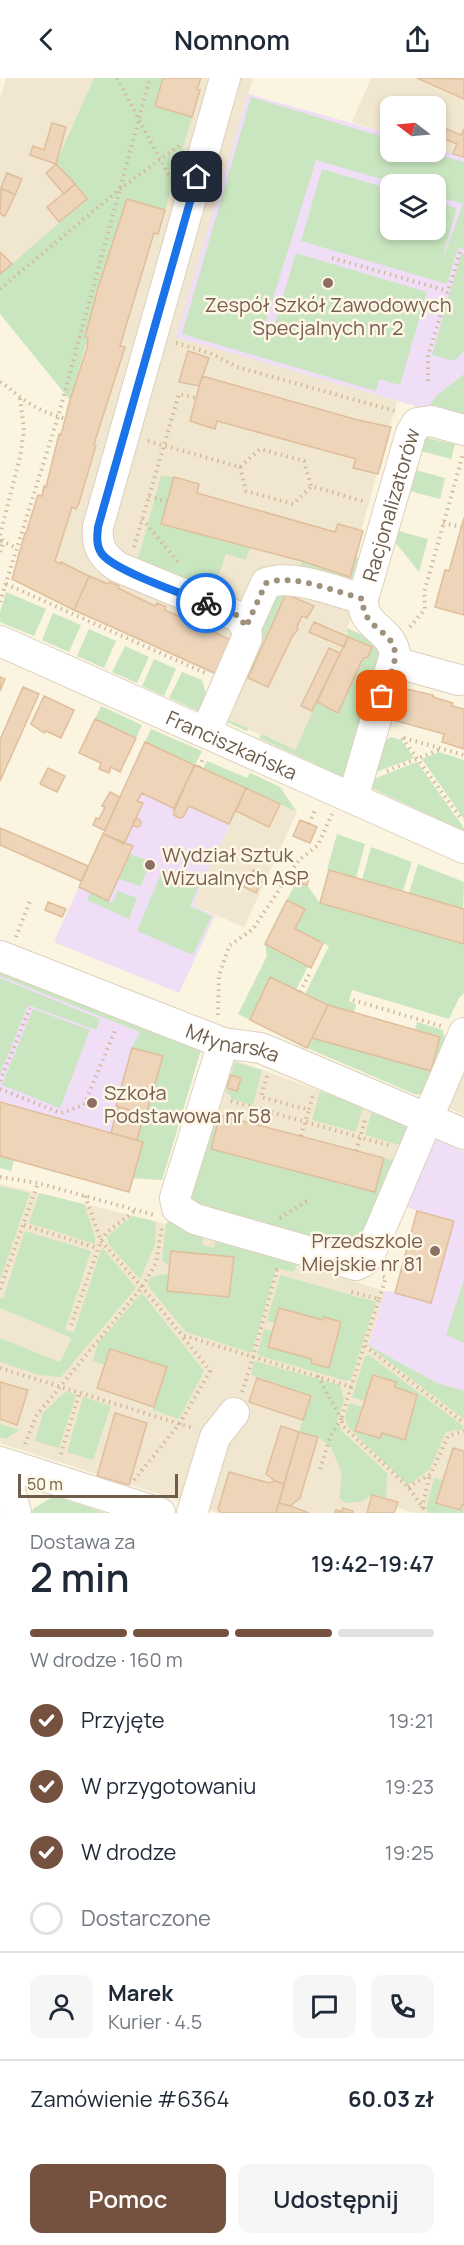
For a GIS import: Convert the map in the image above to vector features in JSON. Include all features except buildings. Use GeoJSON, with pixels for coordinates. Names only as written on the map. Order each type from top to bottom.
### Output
{"type":"FeatureCollection","features":[{"type":"Feature","properties":{"kind":"street"},"geometry":{"type":"LineString","coordinates":[[204,746],[227,683],[247,638],[246,627],[239,616],[127,571],[111,562],[102,554],[97,537],[225,78]]}},
{"type":"Feature","properties":{"kind":"street","name":"Racjonalizatorów"},"geometry":{"type":"LineString","coordinates":[[394,654],[390,639],[373,626],[366,616],[363,599],[411,432],[417,423],[431,421],[464,430]]}},
{"type":"Feature","properties":{"kind":"street"},"geometry":{"type":"LineString","coordinates":[[246,627],[266,583],[272,581],[291,580],[363,599]]}},
{"type":"Feature","properties":{"kind":"street","name":"Franciszkańska"},"geometry":{"type":"LineString","coordinates":[[0,641],[204,746],[351,791],[464,848]]}},
{"type":"Feature","properties":{"kind":"street"},"geometry":{"type":"LineString","coordinates":[[351,791],[394,654],[459,680]]}},
{"type":"Feature","properties":{"kind":"street","name":"Młynarska"},"geometry":{"type":"LineString","coordinates":[[3,957],[261,1048],[464,1134]]}},
{"type":"Feature","properties":{"kind":"street"},"geometry":{"type":"LineString","coordinates":[[219,1033],[209,1090],[175,1198],[177,1208],[195,1219],[356,1264],[369,1256],[428,1118],[457,1031]]}},
{"type":"Feature","properties":{"kind":"street"},"geometry":{"type":"LineString","coordinates":[[192,1513],[216,1437],[234,1413]]}},
{"type":"Feature","properties":{"kind":"street"},"geometry":{"type":"LineString","coordinates":[[16,1513],[9,1486],[7,1464],[160,1513]]}},
{"type":"Feature","properties":{"kind":"path"},"geometry":{"type":"LineString","coordinates":[[117,78],[171,180]]}},
{"type":"Feature","properties":{"kind":"path"},"geometry":{"type":"LineString","coordinates":[[0,602],[58,417],[150,78]]}},
{"type":"Feature","properties":{"kind":"path"},"geometry":{"type":"LineString","coordinates":[[0,289],[121,188],[183,142]]}},
{"type":"Feature","properties":{"kind":"path"},"geometry":{"type":"LineString","coordinates":[[428,381],[428,356],[460,252],[464,254]]}},
{"type":"Feature","properties":{"kind":"path"},"geometry":{"type":"LineString","coordinates":[[332,258],[448,291]]}},
{"type":"Feature","properties":{"kind":"path"},"geometry":{"type":"LineString","coordinates":[[152,336],[210,353],[237,367],[394,411],[417,423]]}},
{"type":"Feature","properties":{"kind":"path"},"geometry":{"type":"LineString","coordinates":[[0,382],[42,412],[66,419]]}},
{"type":"Feature","properties":{"kind":"path"},"geometry":{"type":"LineString","coordinates":[[127,571],[179,394],[196,398]]}},
{"type":"Feature","properties":{"kind":"path"},"geometry":{"type":"LineString","coordinates":[[0,552],[3,543],[0,535],[21,457],[24,430],[20,398]]}},
{"type":"Feature","properties":{"kind":"path"},"geometry":{"type":"LineString","coordinates":[[124,435],[240,467]]}},
{"type":"Feature","properties":{"kind":"path"},"geometry":{"type":"LineString","coordinates":[[240,467],[260,449],[304,461],[311,486]]}},
{"type":"Feature","properties":{"kind":"path"},"geometry":{"type":"LineString","coordinates":[[394,654],[425,609],[424,593],[464,449]]}},
{"type":"Feature","properties":{"kind":"path"},"geometry":{"type":"LineString","coordinates":[[240,467],[246,491],[293,504],[311,486]]}},
{"type":"Feature","properties":{"kind":"path"},"geometry":{"type":"LineString","coordinates":[[311,486],[390,508]]}},
{"type":"Feature","properties":{"kind":"path"},"geometry":{"type":"LineString","coordinates":[[149,496],[167,502]]}},
{"type":"Feature","properties":{"kind":"path"},"geometry":{"type":"LineString","coordinates":[[444,523],[462,527]]}},
{"type":"Feature","properties":{"kind":"path"},"geometry":{"type":"LineString","coordinates":[[0,541],[17,548]]}},
{"type":"Feature","properties":{"kind":"path"},"geometry":{"type":"LineString","coordinates":[[6,584],[227,683]]}},
{"type":"Feature","properties":{"kind":"path"},"geometry":{"type":"LineString","coordinates":[[372,729],[464,755]]}},
{"type":"Feature","properties":{"kind":"path"},"geometry":{"type":"LineString","coordinates":[[402,738],[464,824]]}},
{"type":"Feature","properties":{"kind":"path"},"geometry":{"type":"LineString","coordinates":[[199,767],[204,746]]}},
{"type":"Feature","properties":{"kind":"path"},"geometry":{"type":"LineString","coordinates":[[219,1033],[219,975],[229,946],[253,929],[299,860],[318,845],[351,791],[417,758],[442,749]]}},
{"type":"Feature","properties":{"kind":"path"},"geometry":{"type":"LineString","coordinates":[[309,824],[316,808]]}},
{"type":"Feature","properties":{"kind":"path"},"geometry":{"type":"LineString","coordinates":[[3,957],[30,901]]}},
{"type":"Feature","properties":{"kind":"path"},"geometry":{"type":"LineString","coordinates":[[300,992],[310,973]]}},
{"type":"Feature","properties":{"kind":"path"},"geometry":{"type":"LineString","coordinates":[[353,1000],[457,1031]]}},
{"type":"Feature","properties":{"kind":"path"},"geometry":{"type":"LineString","coordinates":[[0,1079],[30,1008]]}},
{"type":"Feature","properties":{"kind":"path"},"geometry":{"type":"LineString","coordinates":[[0,1089],[61,1113],[84,1105],[118,1025]]}},
{"type":"Feature","properties":{"kind":"path"},"geometry":{"type":"LineString","coordinates":[[274,1054],[261,1097],[309,1110]]}},
{"type":"Feature","properties":{"kind":"path"},"geometry":{"type":"LineString","coordinates":[[301,1136],[320,1072]]}},
{"type":"Feature","properties":{"kind":"path"},"geometry":{"type":"LineString","coordinates":[[209,1090],[227,1096],[227,1100],[394,1147]]}},
{"type":"Feature","properties":{"kind":"path"},"geometry":{"type":"LineString","coordinates":[[356,1151],[366,1117]]}},
{"type":"Feature","properties":{"kind":"path"},"geometry":{"type":"LineString","coordinates":[[0,1177],[38,1183],[161,1216],[156,1263],[142,1287],[36,1416],[7,1464]]}},
{"type":"Feature","properties":{"kind":"path"},"geometry":{"type":"LineString","coordinates":[[0,1289],[38,1183]]}},
{"type":"Feature","properties":{"kind":"path"},"geometry":{"type":"LineString","coordinates":[[85,1196],[101,1241],[142,1287],[210,1371],[180,1423],[118,1500]]}},
{"type":"Feature","properties":{"kind":"path"},"geometry":{"type":"LineString","coordinates":[[71,1325],[101,1241],[107,1232],[137,1210]]}},
{"type":"Feature","properties":{"kind":"path"},"geometry":{"type":"LineString","coordinates":[[24,1225],[97,1248]]}},
{"type":"Feature","properties":{"kind":"path"},"geometry":{"type":"LineString","coordinates":[[234,1413],[253,1357],[277,1270],[288,1274]]}},
{"type":"Feature","properties":{"kind":"path"},"geometry":{"type":"LineString","coordinates":[[320,1469],[331,1435],[341,1419],[379,1299],[345,1290]]}},
{"type":"Feature","properties":{"kind":"path"},"geometry":{"type":"LineString","coordinates":[[182,1335],[351,1386]]}},
{"type":"Feature","properties":{"kind":"path"},"geometry":{"type":"LineString","coordinates":[[365,1346],[464,1423]]}},
{"type":"Feature","properties":{"kind":"path"},"geometry":{"type":"LineString","coordinates":[[0,1368],[80,1391],[216,1437]]}},
{"type":"Feature","properties":{"kind":"path"},"geometry":{"type":"LineString","coordinates":[[318,1376],[347,1431],[408,1487],[427,1513]]}},
{"type":"Feature","properties":{"kind":"path"},"geometry":{"type":"LineString","coordinates":[[61,1454],[80,1391]]}},
{"type":"Feature","properties":{"kind":"path"},"geometry":{"type":"LineString","coordinates":[[422,1508],[431,1474],[448,1436],[464,1431]]}},
{"type":"Feature","properties":{"kind":"path"},"geometry":{"type":"LineString","coordinates":[[408,1487],[431,1474]]}},
{"type":"Feature","properties":{"kind":"shaded area"},"geometry":{"type":"Polygon","coordinates":[[[6,78],[94,78],[56,164],[87,199],[0,274],[0,100],[6,78]]]}},
{"type":"Feature","properties":{"kind":"shaded area"},"geometry":{"type":"Polygon","coordinates":[[[163,78],[253,78],[177,336],[397,401],[342,599],[354,611],[347,628],[348,637],[295,750],[228,720],[243,688],[12,579],[38,495],[42,496],[44,486],[46,487],[59,434],[61,434],[86,348],[85,337],[163,78]]]}},
{"type":"Feature","properties":{"kind":"shaded area"},"geometry":{"type":"Polygon","coordinates":[[[371,78],[418,78],[464,99],[464,158],[446,152],[446,96],[380,96],[380,131],[352,122],[371,78]]]}},
{"type":"Feature","properties":{"kind":"shaded area","name":"Zespół Szkół Zawodowych Specjalnych nr 2"},"geometry":{"type":"Polygon","coordinates":[[[248,94],[380,131],[380,162],[446,162],[446,151],[464,157],[464,420],[176,337],[248,94]]]}},
{"type":"Feature","properties":{"kind":"shaded area","name":"Wydział Sztuk Wizualnych ASP"},"geometry":{"type":"Polygon","coordinates":[[[145,742],[246,788],[193,905],[215,916],[179,993],[54,942],[145,742]]]}},
{"type":"Feature","properties":{"kind":"shaded area"},"geometry":{"type":"Polygon","coordinates":[[[246,788],[297,812],[244,927],[193,905],[246,788]]]}},
{"type":"Feature","properties":{"kind":"shaded area","name":"Szkoła Podstawowa nr 58"},"geometry":{"type":"Polygon","coordinates":[[[0,971],[201,1050],[162,1180],[133,1178],[129,1192],[0,1156],[0,971]]]}},
{"type":"Feature","properties":{"kind":"shaded area"},"geometry":{"type":"Polygon","coordinates":[[[229,1058],[372,1110],[410,1129],[369,1227],[192,1207],[229,1058]]]}},
{"type":"Feature","properties":{"kind":"shaded area"},"geometry":{"type":"Polygon","coordinates":[[[464,1068],[464,1115],[447,1107],[464,1068]]]}},
{"type":"Feature","properties":{"kind":"shaded area","name":"Przedszkole Miejskie nr 81"},"geometry":{"type":"Polygon","coordinates":[[[433,1138],[464,1152],[464,1391],[437,1383],[369,1344],[385,1291],[395,1292],[417,1211],[403,1205],[433,1138]]]}},
{"type":"Feature","properties":{"kind":"shaded area"},"geometry":{"type":"Polygon","coordinates":[[[0,1184],[151,1220],[385,1291],[369,1344],[437,1383],[464,1391],[464,1513],[415,1513],[395,1507],[394,1513],[218,1513],[0,1443],[0,1184]]]}},
{"type":"Feature","properties":{"kind":"green space"},"geometry":{"type":"Polygon","coordinates":[[[94,78],[163,78],[155,106],[192,117],[165,210],[127,199],[85,337],[88,338],[70,400],[0,314],[0,274],[87,199],[56,163],[94,78]]]}},
{"type":"Feature","properties":{"kind":"green space","name":"Zespół Szkół Zawodowych Specjalnych nr 2"},"geometry":{"type":"Polygon","coordinates":[[[251,97],[380,136],[380,162],[446,162],[446,157],[464,162],[464,249],[458,248],[447,284],[301,241],[322,169],[380,186],[380,240],[446,240],[446,205],[457,208],[440,266],[463,204],[446,199],[446,174],[380,174],[380,179],[316,160],[262,334],[271,337],[296,253],[427,292],[400,385],[379,379],[376,391],[182,334],[251,97]]]}},
{"type":"Feature","properties":{"kind":"green space"},"geometry":{"type":"Polygon","coordinates":[[[461,254],[464,255],[464,351],[454,361],[432,355],[461,254]]]}},
{"type":"Feature","properties":{"kind":"green space"},"geometry":{"type":"Polygon","coordinates":[[[464,374],[464,420],[427,409],[436,396],[464,374]]]}},
{"type":"Feature","properties":{"kind":"green space"},"geometry":{"type":"Polygon","coordinates":[[[427,438],[455,444],[451,459],[417,450],[422,440],[427,438]]]}},
{"type":"Feature","properties":{"kind":"green space"},"geometry":{"type":"Polygon","coordinates":[[[412,469],[445,478],[440,499],[406,490],[412,469]]]}},
{"type":"Feature","properties":{"kind":"green space"},"geometry":{"type":"Polygon","coordinates":[[[161,476],[174,477],[161,524],[250,547],[246,560],[226,554],[211,597],[137,563],[161,476]]]}},
{"type":"Feature","properties":{"kind":"green space"},"geometry":{"type":"Polygon","coordinates":[[[395,530],[428,539],[419,572],[392,538],[395,530]]]}},
{"type":"Feature","properties":{"kind":"green space"},"geometry":{"type":"Polygon","coordinates":[[[355,557],[360,558],[351,590],[299,574],[302,561],[350,577],[355,557]]]}},
{"type":"Feature","properties":{"kind":"green space"},"geometry":{"type":"Polygon","coordinates":[[[6,592],[46,609],[34,636],[0,622],[6,592]]]}},
{"type":"Feature","properties":{"kind":"green space"},"geometry":{"type":"Polygon","coordinates":[[[286,594],[228,720],[248,728],[247,731],[224,721],[263,637],[258,616],[267,597],[286,594]]]}},
{"type":"Feature","properties":{"kind":"green space"},"geometry":{"type":"Polygon","coordinates":[[[53,613],[81,625],[69,652],[42,640],[53,613]]]}},
{"type":"Feature","properties":{"kind":"green space"},"geometry":{"type":"Polygon","coordinates":[[[347,628],[382,644],[348,779],[259,738],[262,734],[295,750],[317,702],[338,713],[363,658],[368,657],[372,648],[348,637],[347,628]]]}},
{"type":"Feature","properties":{"kind":"green space"},"geometry":{"type":"Polygon","coordinates":[[[89,629],[116,641],[104,668],[77,656],[89,629]]]}},
{"type":"Feature","properties":{"kind":"green space"},"geometry":{"type":"Polygon","coordinates":[[[125,646],[149,657],[137,683],[112,672],[125,646]]]}},
{"type":"Feature","properties":{"kind":"green space"},"geometry":{"type":"Polygon","coordinates":[[[154,659],[176,669],[164,696],[142,686],[154,659]]]}},
{"type":"Feature","properties":{"kind":"green space"},"geometry":{"type":"Polygon","coordinates":[[[182,672],[202,680],[208,700],[202,713],[169,698],[182,672]]]}},
{"type":"Feature","properties":{"kind":"green space"},"geometry":{"type":"Polygon","coordinates":[[[101,706],[142,725],[136,738],[95,719],[101,706]]]}},
{"type":"Feature","properties":{"kind":"green space"},"geometry":{"type":"Polygon","coordinates":[[[151,729],[202,751],[195,765],[145,742],[151,729]]]}},
{"type":"Feature","properties":{"kind":"green space"},"geometry":{"type":"Polygon","coordinates":[[[391,737],[401,740],[414,758],[373,773],[383,742],[391,737]]]}},
{"type":"Feature","properties":{"kind":"green space"},"geometry":{"type":"Polygon","coordinates":[[[439,752],[464,760],[464,819],[422,759],[439,752]]]}},
{"type":"Feature","properties":{"kind":"green space"},"geometry":{"type":"Polygon","coordinates":[[[207,761],[247,778],[250,773],[280,787],[297,812],[203,769],[207,761]]]}},
{"type":"Feature","properties":{"kind":"green space"},"geometry":{"type":"Polygon","coordinates":[[[417,762],[464,831],[369,787],[371,780],[417,762]]]}},
{"type":"Feature","properties":{"kind":"green space"},"geometry":{"type":"Polygon","coordinates":[[[337,834],[365,844],[356,878],[327,870],[337,834]]]}},
{"type":"Feature","properties":{"kind":"green space"},"geometry":{"type":"Polygon","coordinates":[[[371,847],[412,862],[403,891],[362,880],[371,847]]]}},
{"type":"Feature","properties":{"kind":"green space"},"geometry":{"type":"Polygon","coordinates":[[[130,854],[150,861],[141,886],[118,879],[130,854]]]}},
{"type":"Feature","properties":{"kind":"green space"},"geometry":{"type":"Polygon","coordinates":[[[418,864],[464,882],[463,909],[409,893],[418,864]]]}},
{"type":"Feature","properties":{"kind":"green space"},"geometry":{"type":"Polygon","coordinates":[[[163,869],[200,884],[190,906],[212,916],[193,955],[137,931],[163,869]]]}},
{"type":"Feature","properties":{"kind":"green space"},"geometry":{"type":"Polygon","coordinates":[[[296,882],[307,885],[320,903],[464,944],[464,993],[459,998],[449,1019],[352,990],[349,1001],[356,1004],[354,1013],[328,1005],[305,994],[329,946],[295,929],[287,900],[296,882]]]}},
{"type":"Feature","properties":{"kind":"green space"},"geometry":{"type":"Polygon","coordinates":[[[118,891],[137,898],[129,919],[87,900],[90,892],[112,903],[118,891]]]}},
{"type":"Feature","properties":{"kind":"green space"},"geometry":{"type":"Polygon","coordinates":[[[265,944],[308,966],[296,990],[270,977],[250,1020],[238,1014],[267,956],[265,944]]]}},
{"type":"Feature","properties":{"kind":"green space"},"geometry":{"type":"Polygon","coordinates":[[[0,971],[201,1050],[162,1180],[133,1178],[143,1142],[137,1140],[163,1056],[132,1048],[140,1032],[0,976],[0,971]]]}},
{"type":"Feature","properties":{"kind":"green space"},"geometry":{"type":"Polygon","coordinates":[[[0,978],[100,1019],[96,1030],[28,1005],[0,1074],[0,978]]]}},
{"type":"Feature","properties":{"kind":"green space"},"geometry":{"type":"Polygon","coordinates":[[[33,1009],[90,1030],[60,1108],[2,1085],[33,1009]]]}},
{"type":"Feature","properties":{"kind":"green space"},"geometry":{"type":"Polygon","coordinates":[[[417,1022],[443,1030],[446,1044],[425,1093],[417,1095],[307,1048],[312,1038],[430,1071],[440,1037],[415,1030],[417,1022]]]}},
{"type":"Feature","properties":{"kind":"green space"},"geometry":{"type":"Polygon","coordinates":[[[235,1062],[262,1070],[253,1105],[231,1099],[230,1094],[226,1093],[227,1088],[241,1078],[231,1075],[235,1062]]]}},
{"type":"Feature","properties":{"kind":"green space"},"geometry":{"type":"Polygon","coordinates":[[[320,1091],[363,1107],[356,1132],[312,1120],[320,1091]]]}},
{"type":"Feature","properties":{"kind":"green space"},"geometry":{"type":"Polygon","coordinates":[[[372,1110],[410,1129],[403,1146],[365,1135],[372,1110]]]}},
{"type":"Feature","properties":{"kind":"green space"},"geometry":{"type":"Polygon","coordinates":[[[212,1112],[220,1115],[212,1149],[375,1192],[384,1158],[397,1161],[354,1254],[198,1213],[186,1198],[212,1112]]]}},
{"type":"Feature","properties":{"kind":"green space"},"geometry":{"type":"Polygon","coordinates":[[[0,1156],[14,1160],[11,1171],[0,1168],[0,1156]]]}},
{"type":"Feature","properties":{"kind":"green space"},"geometry":{"type":"Polygon","coordinates":[[[0,1186],[30,1193],[0,1280],[0,1186]]]}},
{"type":"Feature","properties":{"kind":"green space"},"geometry":{"type":"Polygon","coordinates":[[[39,1193],[84,1204],[95,1237],[95,1244],[29,1223],[39,1193]]]}},
{"type":"Feature","properties":{"kind":"green space"},"geometry":{"type":"Polygon","coordinates":[[[132,1216],[156,1222],[155,1245],[140,1279],[109,1245],[107,1237],[132,1216]]]}},
{"type":"Feature","properties":{"kind":"green space"},"geometry":{"type":"Polygon","coordinates":[[[166,1223],[204,1232],[202,1245],[214,1248],[217,1235],[299,1258],[294,1272],[276,1268],[252,1353],[186,1332],[148,1286],[149,1278],[169,1273],[167,1291],[229,1297],[233,1257],[172,1251],[170,1267],[162,1260],[166,1223]]]}},
{"type":"Feature","properties":{"kind":"green space"},"geometry":{"type":"Polygon","coordinates":[[[25,1231],[91,1251],[65,1330],[74,1332],[102,1247],[136,1288],[61,1377],[39,1375],[0,1362],[0,1338],[60,1362],[72,1338],[0,1308],[0,1298],[3,1299],[25,1231]]]}},
{"type":"Feature","properties":{"kind":"green space"},"geometry":{"type":"Polygon","coordinates":[[[280,1275],[376,1302],[351,1379],[346,1381],[257,1355],[264,1329],[272,1331],[268,1347],[312,1359],[311,1363],[329,1367],[341,1322],[324,1317],[323,1320],[279,1308],[275,1323],[267,1321],[280,1275]]]}},
{"type":"Feature","properties":{"kind":"green space"},"geometry":{"type":"Polygon","coordinates":[[[464,1279],[464,1343],[446,1335],[464,1279]]]}},
{"type":"Feature","properties":{"kind":"green space"},"geometry":{"type":"Polygon","coordinates":[[[142,1293],[204,1371],[179,1419],[153,1410],[166,1367],[110,1349],[104,1365],[93,1361],[98,1343],[142,1293]]]}},
{"type":"Feature","properties":{"kind":"green space"},"geometry":{"type":"Polygon","coordinates":[[[369,1344],[437,1383],[464,1391],[464,1419],[371,1348],[369,1344]]]}},
{"type":"Feature","properties":{"kind":"green space"},"geometry":{"type":"Polygon","coordinates":[[[369,1355],[463,1426],[463,1429],[446,1432],[430,1469],[408,1485],[349,1428],[345,1418],[349,1403],[363,1407],[356,1431],[379,1438],[382,1433],[405,1439],[417,1394],[395,1387],[396,1382],[373,1375],[365,1401],[352,1397],[365,1356],[369,1355]]]}},
{"type":"Feature","properties":{"kind":"green space"},"geometry":{"type":"Polygon","coordinates":[[[254,1361],[340,1385],[344,1400],[337,1421],[342,1431],[387,1473],[386,1498],[372,1495],[360,1502],[346,1503],[339,1498],[342,1474],[331,1447],[318,1437],[299,1432],[311,1396],[251,1375],[254,1361]]]}},
{"type":"Feature","properties":{"kind":"green space"},"geometry":{"type":"Polygon","coordinates":[[[66,1391],[76,1395],[59,1448],[35,1441],[43,1413],[66,1391]]]}},
{"type":"Feature","properties":{"kind":"green space"},"geometry":{"type":"Polygon","coordinates":[[[83,1397],[111,1406],[93,1460],[67,1452],[83,1397]]]}},
{"type":"Feature","properties":{"kind":"green space"},"geometry":{"type":"Polygon","coordinates":[[[0,1424],[19,1430],[6,1439],[0,1437],[0,1424]]]}},
{"type":"Feature","properties":{"kind":"green space"},"geometry":{"type":"Polygon","coordinates":[[[434,1478],[443,1480],[436,1503],[460,1512],[462,1506],[464,1513],[430,1513],[426,1510],[434,1478]]]}},
{"type":"Feature","properties":{"kind":"green space"},"geometry":{"type":"Polygon","coordinates":[[[54,1496],[106,1513],[32,1513],[33,1509],[54,1496]]]}},
{"type":"Feature","properties":{"kind":"way so far"},"geometry":{"type":"LineString","coordinates":[[206,603],[239,616],[246,627],[266,583],[272,581],[291,580],[363,599],[363,610],[366,616],[373,626],[390,639],[394,646],[394,662],[382,696]]}},
{"type":"Feature","properties":{"kind":"place","name":"Zespół Szkół Zawodowych Specjalnych nr 2"},"geometry":{"type":"Point","coordinates":[328,283]}},
{"type":"Feature","properties":{"kind":"place","name":"Wydział Sztuk Wizualnych ASP"},"geometry":{"type":"Point","coordinates":[150,865]}},
{"type":"Feature","properties":{"kind":"place","name":"Szkoła Podstawowa nr 58"},"geometry":{"type":"Point","coordinates":[92,1103]}},
{"type":"Feature","properties":{"kind":"place","name":"Przedszkole Miejskie nr 81"},"geometry":{"type":"Point","coordinates":[435,1251]}},
{"type":"Feature","properties":{"kind":"route"},"geometry":{"type":"LineString","coordinates":[[197,177],[97,537],[102,554],[118,567],[206,603]]}}]}
